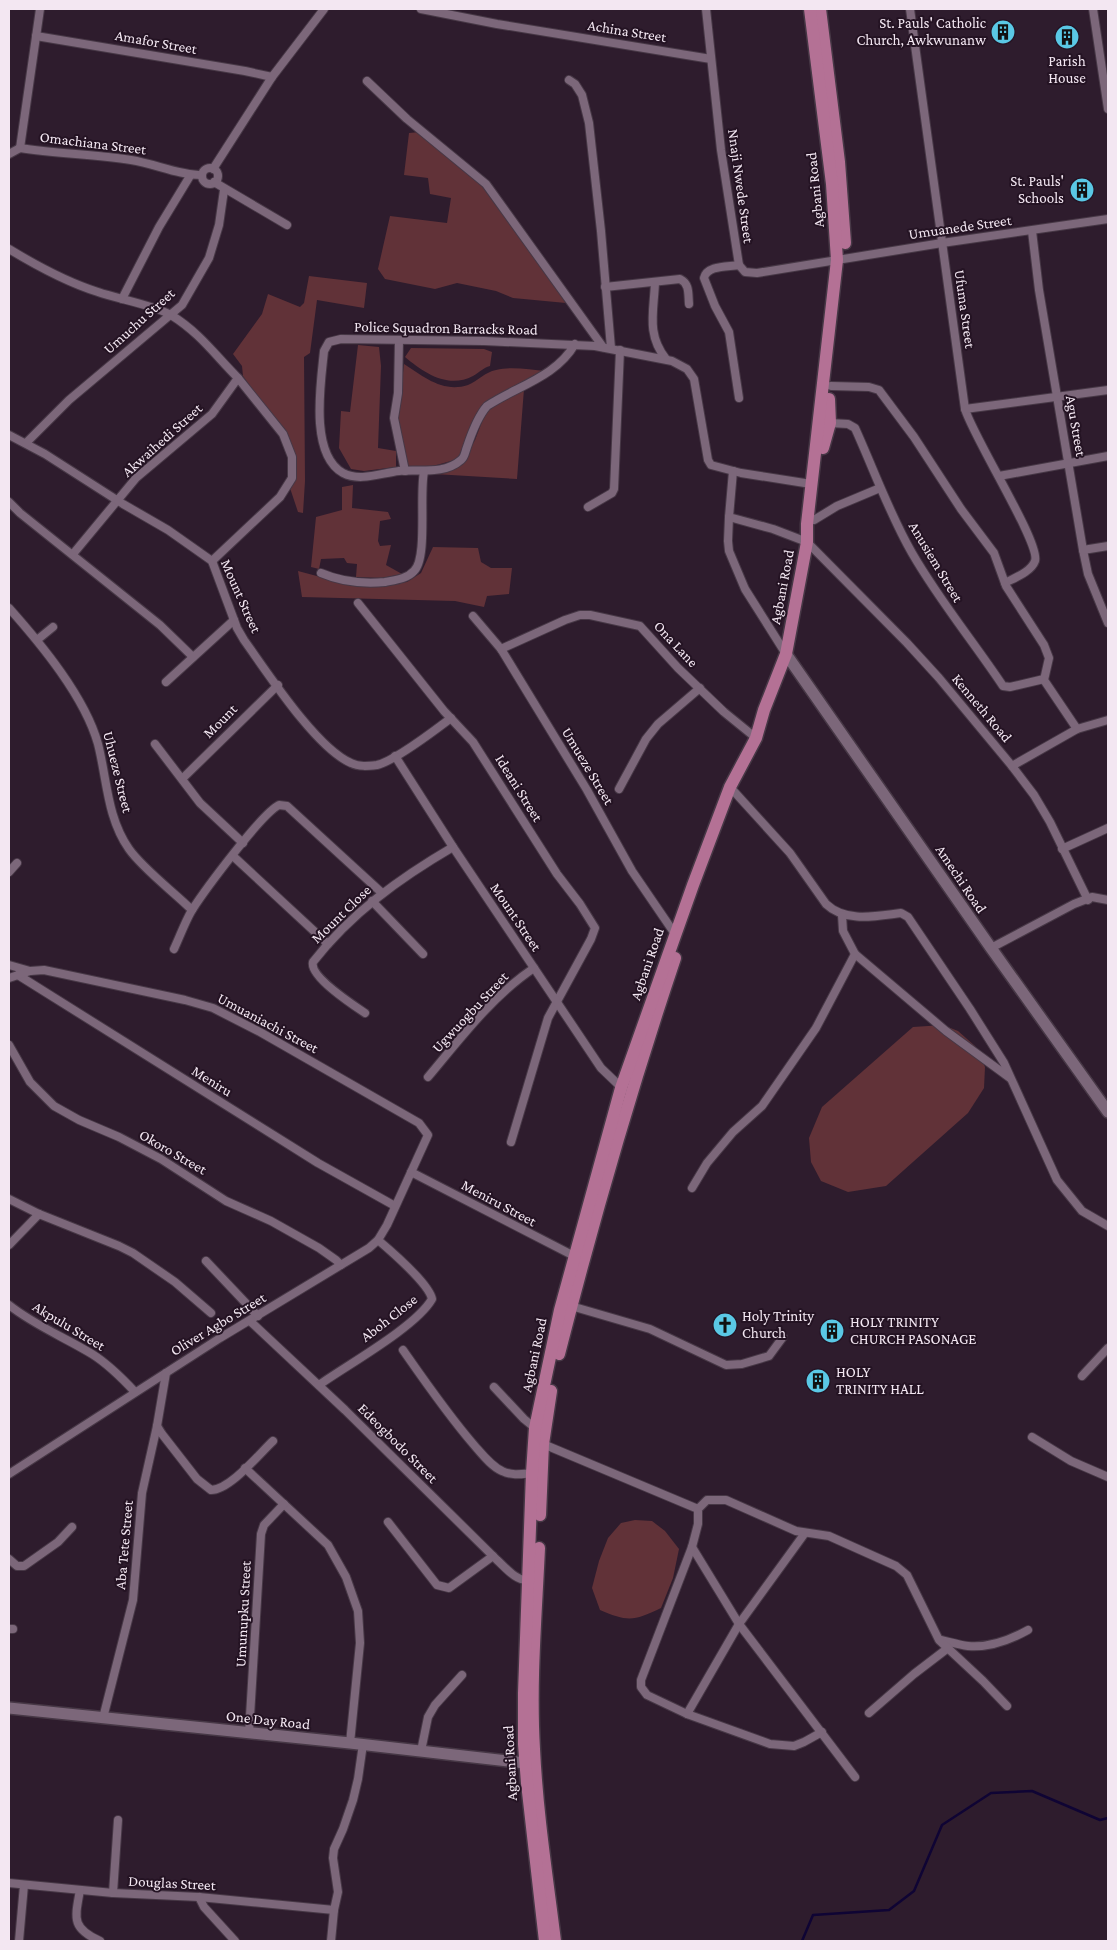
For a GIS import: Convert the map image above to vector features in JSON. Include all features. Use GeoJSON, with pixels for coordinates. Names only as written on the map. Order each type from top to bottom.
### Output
{"type":"FeatureCollection","features":[{"type":"Feature","properties":{"kind":"main road","name":"Agbani Road"},"geometry":{"type":"LineString","coordinates":[[809,544],[807,524],[811,484],[842,259],[810,9]]}},
{"type":"Feature","properties":{"kind":"main road","name":"Agbani Road"},"geometry":{"type":"LineString","coordinates":[[545,1941],[524,1693],[535,1428],[560,1310],[579,1259],[674,934],[789,658],[801,614],[824,441],[830,423],[828,405],[842,259],[840,171],[820,9]]}},
{"type":"Feature","properties":{"kind":"main road","name":"Agbani Road"},"geometry":{"type":"LineString","coordinates":[[626,1093],[734,790],[756,738],[764,710],[789,658]]}},
{"type":"Feature","properties":{"kind":"main road","name":"Amechi Road"},"geometry":{"type":"LineString","coordinates":[[789,658],[1108,1112]]}},
{"type":"Feature","properties":{"kind":"main road","name":"Agbani Road"},"geometry":{"type":"LineString","coordinates":[[555,1941],[538,1801],[530,1764],[543,1444],[554,1377],[571,1306],[579,1259]]}},
{"type":"Feature","properties":{"kind":"main road","name":"One Day Road"},"geometry":{"type":"LineString","coordinates":[[9,1708],[350,1742],[530,1764]]}},
{"type":"Feature","properties":{"kind":"street"},"geometry":{"type":"LineString","coordinates":[[9,154],[20,148],[40,9]]}},
{"type":"Feature","properties":{"kind":"street"},"geometry":{"type":"LineString","coordinates":[[213,169],[272,77],[324,9]]}},
{"type":"Feature","properties":{"kind":"street","name":"Achina Street"},"geometry":{"type":"LineString","coordinates":[[421,9],[498,24],[711,59]]}},
{"type":"Feature","properties":{"kind":"street","name":"Nnaji Nwede Street"},"geometry":{"type":"LineString","coordinates":[[706,9],[721,150],[739,265],[745,272],[757,273],[842,259]]}},
{"type":"Feature","properties":{"kind":"street","name":"Ufuma Street"},"geometry":{"type":"LineString","coordinates":[[910,9],[965,409],[978,440],[999,476],[1036,554],[1035,562],[1029,569],[1004,583]]}},
{"type":"Feature","properties":{"kind":"street"},"geometry":{"type":"LineString","coordinates":[[1093,9],[1108,109]]}},
{"type":"Feature","properties":{"kind":"street","name":"Amafor Street"},"geometry":{"type":"LineString","coordinates":[[36,36],[272,77]]}},
{"type":"Feature","properties":{"kind":"street"},"geometry":{"type":"LineString","coordinates":[[569,80],[578,89],[586,110],[593,155],[605,287],[607,348]]}},
{"type":"Feature","properties":{"kind":"street"},"geometry":{"type":"LineString","coordinates":[[367,81],[407,118],[486,184],[607,348]]}},
{"type":"Feature","properties":{"kind":"street","name":"Omachiana Street"},"geometry":{"type":"LineString","coordinates":[[20,148],[81,153],[130,160],[190,176],[202,175]]}},
{"type":"Feature","properties":{"kind":"street"},"geometry":{"type":"LineString","coordinates":[[206,169],[213,169],[218,175],[214,182],[209,184],[205,182],[202,175],[206,169]]}},
{"type":"Feature","properties":{"kind":"street"},"geometry":{"type":"LineString","coordinates":[[122,299],[159,227],[190,176]]}},
{"type":"Feature","properties":{"kind":"street"},"geometry":{"type":"LineString","coordinates":[[214,182],[224,190],[287,225]]}},
{"type":"Feature","properties":{"kind":"street","name":"Umuchu Street"},"geometry":{"type":"LineString","coordinates":[[26,444],[69,400],[182,305],[209,258],[219,224],[224,190]]}},
{"type":"Feature","properties":{"kind":"street","name":"Umuanede Street"},"geometry":{"type":"LineString","coordinates":[[842,259],[1108,219]]}},
{"type":"Feature","properties":{"kind":"street","name":"Agu Street"},"geometry":{"type":"LineString","coordinates":[[1032,230],[1039,290],[1083,550],[1088,574],[1108,623]]}},
{"type":"Feature","properties":{"kind":"street"},"geometry":{"type":"LineString","coordinates":[[9,249],[39,267],[80,286],[169,314],[192,329],[238,378],[282,434],[292,456],[292,478],[280,497],[212,560]]}},
{"type":"Feature","properties":{"kind":"street"},"geometry":{"type":"LineString","coordinates":[[739,265],[711,269],[705,274],[704,278],[715,306],[729,332],[739,398]]}},
{"type":"Feature","properties":{"kind":"street"},"geometry":{"type":"LineString","coordinates":[[605,287],[682,280],[688,287],[688,304]]}},
{"type":"Feature","properties":{"kind":"street"},"geometry":{"type":"LineString","coordinates":[[655,282],[652,316],[653,328],[657,346],[666,359]]}},
{"type":"Feature","properties":{"kind":"street","name":"Police Squadron Barracks Road"},"geometry":{"type":"LineString","coordinates":[[341,339],[575,344],[570,354],[555,369],[487,406],[480,416],[463,459],[454,465],[424,472],[405,471],[368,477],[343,473],[328,455],[319,422],[324,351],[329,342],[341,339]]}},
{"type":"Feature","properties":{"kind":"street"},"geometry":{"type":"LineString","coordinates":[[399,340],[398,393],[394,409],[394,426],[405,471]]}},
{"type":"Feature","properties":{"kind":"street"},"geometry":{"type":"LineString","coordinates":[[575,344],[666,359],[683,366],[690,372],[694,380],[709,463],[717,468],[811,484]]}},
{"type":"Feature","properties":{"kind":"street"},"geometry":{"type":"LineString","coordinates":[[588,507],[614,489],[620,350]]}},
{"type":"Feature","properties":{"kind":"street","name":"Akwaihedi Street"},"geometry":{"type":"LineString","coordinates":[[73,554],[119,501],[136,478],[212,414],[238,378]]}},
{"type":"Feature","properties":{"kind":"street"},"geometry":{"type":"LineString","coordinates":[[831,386],[869,387],[881,392],[928,457],[961,509],[994,553],[1004,583],[1044,645],[1049,658],[1044,679],[1077,729]]}},
{"type":"Feature","properties":{"kind":"street"},"geometry":{"type":"LineString","coordinates":[[965,409],[1108,390]]}},
{"type":"Feature","properties":{"kind":"street","name":"Anusiem Street"},"geometry":{"type":"LineString","coordinates":[[830,423],[848,424],[855,428],[880,488],[911,552],[952,616],[1003,686],[1010,687],[1044,679]]}},
{"type":"Feature","properties":{"kind":"street","name":"Mount Street"},"geometry":{"type":"LineString","coordinates":[[9,435],[168,530],[212,560],[234,620],[252,652],[309,727],[346,761],[359,766],[381,764],[451,718]]}},
{"type":"Feature","properties":{"kind":"street"},"geometry":{"type":"LineString","coordinates":[[999,476],[1108,456]]}},
{"type":"Feature","properties":{"kind":"street"},"geometry":{"type":"LineString","coordinates":[[733,471],[729,517],[729,551],[745,588],[789,658]]}},
{"type":"Feature","properties":{"kind":"street"},"geometry":{"type":"LineString","coordinates":[[321,574],[333,579],[369,583],[396,580],[414,572],[420,557],[421,486],[424,472]]}},
{"type":"Feature","properties":{"kind":"street"},"geometry":{"type":"LineString","coordinates":[[814,520],[838,506],[880,488]]}},
{"type":"Feature","properties":{"kind":"street"},"geometry":{"type":"LineString","coordinates":[[9,502],[20,513],[160,625],[193,657]]}},
{"type":"Feature","properties":{"kind":"street"},"geometry":{"type":"LineString","coordinates":[[729,517],[773,529],[809,544]]}},
{"type":"Feature","properties":{"kind":"street","name":"Kenneth Road"},"geometry":{"type":"LineString","coordinates":[[809,544],[907,643],[939,678],[1012,766],[1034,795],[1050,822],[1088,900]]}},
{"type":"Feature","properties":{"kind":"street"},"geometry":{"type":"LineString","coordinates":[[1083,550],[1108,546]]}},
{"type":"Feature","properties":{"kind":"street","name":"Ideani Street"},"geometry":{"type":"LineString","coordinates":[[358,602],[451,718],[473,742],[557,874],[580,904],[595,928],[557,1003]]}},
{"type":"Feature","properties":{"kind":"street","name":"Uhueze Street"},"geometry":{"type":"LineString","coordinates":[[9,608],[37,640],[67,682],[89,720],[98,744],[111,810],[128,848],[135,857],[192,910]]}},
{"type":"Feature","properties":{"kind":"street","name":"Ona Lane"},"geometry":{"type":"LineString","coordinates":[[501,649],[573,617],[590,615],[621,621],[642,628],[665,654],[700,688],[756,738]]}},
{"type":"Feature","properties":{"kind":"street","name":"Umueze Street"},"geometry":{"type":"LineString","coordinates":[[473,616],[501,649],[587,790],[632,871],[674,934]]}},
{"type":"Feature","properties":{"kind":"street"},"geometry":{"type":"LineString","coordinates":[[166,682],[234,620]]}},
{"type":"Feature","properties":{"kind":"street"},"geometry":{"type":"LineString","coordinates":[[37,640],[53,627]]}},
{"type":"Feature","properties":{"kind":"street","name":"Mount"},"geometry":{"type":"LineString","coordinates":[[183,778],[278,685]]}},
{"type":"Feature","properties":{"kind":"street"},"geometry":{"type":"LineString","coordinates":[[619,789],[646,739],[658,724],[700,688]]}},
{"type":"Feature","properties":{"kind":"street"},"geometry":{"type":"LineString","coordinates":[[1012,766],[1077,729],[1108,720]]}},
{"type":"Feature","properties":{"kind":"street"},"geometry":{"type":"LineString","coordinates":[[155,744],[183,778],[200,803],[243,843]]}},
{"type":"Feature","properties":{"kind":"street","name":"Mount Street"},"geometry":{"type":"LineString","coordinates":[[395,756],[601,1068],[626,1093]]}},
{"type":"Feature","properties":{"kind":"street"},"geometry":{"type":"LineString","coordinates":[[734,790],[790,853],[832,910],[852,917],[901,914],[908,917],[970,1009],[1004,1064],[1057,1180],[1082,1211],[1108,1226]]}},
{"type":"Feature","properties":{"kind":"street"},"geometry":{"type":"LineString","coordinates":[[174,949],[192,910],[243,843],[276,807],[283,804],[288,806],[382,893]]}},
{"type":"Feature","properties":{"kind":"street"},"geometry":{"type":"LineString","coordinates":[[1062,848],[1108,828]]}},
{"type":"Feature","properties":{"kind":"street","name":"Mount Close"},"geometry":{"type":"LineString","coordinates":[[364,1013],[332,989],[313,968],[313,962],[328,944],[372,901],[453,846]]}},
{"type":"Feature","properties":{"kind":"street"},"geometry":{"type":"LineString","coordinates":[[233,856],[328,944]]}},
{"type":"Feature","properties":{"kind":"street"},"geometry":{"type":"LineString","coordinates":[[9,872],[17,863]]}},
{"type":"Feature","properties":{"kind":"street"},"geometry":{"type":"LineString","coordinates":[[991,948],[1070,906],[1092,897],[1108,900]]}},
{"type":"Feature","properties":{"kind":"street"},"geometry":{"type":"LineString","coordinates":[[372,901],[423,954]]}},
{"type":"Feature","properties":{"kind":"street"},"geometry":{"type":"LineString","coordinates":[[842,915],[843,931],[855,954],[946,1031],[1011,1079]]}},
{"type":"Feature","properties":{"kind":"street"},"geometry":{"type":"LineString","coordinates":[[692,1188],[707,1163],[733,1132],[762,1106],[816,1028],[855,954]]}},
{"type":"Feature","properties":{"kind":"street"},"geometry":{"type":"LineString","coordinates":[[9,965],[30,971]]}},
{"type":"Feature","properties":{"kind":"street","name":"Ugwuogbu Street"},"geometry":{"type":"LineString","coordinates":[[428,1077],[474,1023],[508,988],[534,968]]}},
{"type":"Feature","properties":{"kind":"street","name":"Umuaniachi Street"},"geometry":{"type":"LineString","coordinates":[[9,978],[30,971],[52,972],[185,1000],[213,1008],[230,1016],[419,1123],[426,1132],[427,1139],[411,1172]]}},
{"type":"Feature","properties":{"kind":"street","name":"Meniru"},"geometry":{"type":"LineString","coordinates":[[18,974],[318,1163],[395,1206]]}},
{"type":"Feature","properties":{"kind":"street"},"geometry":{"type":"LineString","coordinates":[[511,1142],[540,1041],[548,1018],[557,1003]]}},
{"type":"Feature","properties":{"kind":"street","name":"Okoro Street"},"geometry":{"type":"LineString","coordinates":[[9,1045],[30,1082],[54,1106],[161,1159],[226,1201],[271,1221],[320,1248],[341,1265]]}},
{"type":"Feature","properties":{"kind":"street","name":"Oliver Agbo Street"},"geometry":{"type":"LineString","coordinates":[[9,1474],[135,1392],[369,1248],[378,1240],[387,1225],[411,1172]]}},
{"type":"Feature","properties":{"kind":"street","name":"Meniru Street"},"geometry":{"type":"LineString","coordinates":[[411,1172],[579,1259]]}},
{"type":"Feature","properties":{"kind":"street"},"geometry":{"type":"LineString","coordinates":[[9,1199],[39,1214],[133,1253],[175,1282],[211,1313]]}},
{"type":"Feature","properties":{"kind":"street"},"geometry":{"type":"LineString","coordinates":[[9,1245],[39,1214]]}},
{"type":"Feature","properties":{"kind":"street","name":"Aboh Close"},"geometry":{"type":"LineString","coordinates":[[319,1385],[405,1326],[432,1300],[430,1293],[421,1282],[378,1240]]}},
{"type":"Feature","properties":{"kind":"street"},"geometry":{"type":"LineString","coordinates":[[206,1261],[258,1316]]}},
{"type":"Feature","properties":{"kind":"street","name":"Akpulu Street"},"geometry":{"type":"LineString","coordinates":[[9,1305],[38,1324],[93,1354],[135,1392]]}},
{"type":"Feature","properties":{"kind":"street"},"geometry":{"type":"LineString","coordinates":[[571,1306],[650,1329],[726,1366],[742,1364],[769,1356],[783,1337]]}},
{"type":"Feature","properties":{"kind":"street","name":"Edeogbodo Street"},"geometry":{"type":"LineString","coordinates":[[250,1321],[319,1385],[493,1556],[517,1577],[528,1580]]}},
{"type":"Feature","properties":{"kind":"street"},"geometry":{"type":"LineString","coordinates":[[1082,1376],[1108,1348]]}},
{"type":"Feature","properties":{"kind":"street"},"geometry":{"type":"LineString","coordinates":[[403,1350],[451,1419],[488,1461],[506,1473],[514,1475],[532,1473]]}},
{"type":"Feature","properties":{"kind":"street","name":"Aba Tete Street"},"geometry":{"type":"LineString","coordinates":[[103,1718],[133,1600],[142,1493],[157,1426],[166,1373]]}},
{"type":"Feature","properties":{"kind":"street"},"geometry":{"type":"LineString","coordinates":[[494,1387],[535,1428]]}},
{"type":"Feature","properties":{"kind":"street"},"geometry":{"type":"LineString","coordinates":[[157,1426],[189,1469],[206,1488],[214,1490],[220,1489],[229,1483],[273,1441]]}},
{"type":"Feature","properties":{"kind":"street"},"geometry":{"type":"LineString","coordinates":[[1032,1437],[1071,1461],[1108,1477]]}},
{"type":"Feature","properties":{"kind":"street"},"geometry":{"type":"LineString","coordinates":[[543,1444],[698,1508]]}},
{"type":"Feature","properties":{"kind":"street"},"geometry":{"type":"LineString","coordinates":[[246,1468],[328,1545],[346,1577],[358,1611],[360,1643],[350,1742]]}},
{"type":"Feature","properties":{"kind":"street"},"geometry":{"type":"LineString","coordinates":[[822,1732],[794,1746],[770,1744],[688,1714],[647,1695],[640,1684],[692,1547],[698,1524],[698,1508],[707,1500],[726,1500],[805,1534],[829,1536],[896,1566],[907,1575],[939,1640],[1007,1706]]}},
{"type":"Feature","properties":{"kind":"street","name":"Umunupku Street"},"geometry":{"type":"LineString","coordinates":[[248,1733],[261,1534],[264,1526],[284,1504]]}},
{"type":"Feature","properties":{"kind":"street"},"geometry":{"type":"LineString","coordinates":[[388,1522],[438,1584],[444,1588],[449,1588],[493,1556]]}},
{"type":"Feature","properties":{"kind":"street"},"geometry":{"type":"LineString","coordinates":[[9,1559],[17,1566],[24,1566],[58,1542],[72,1526]]}},
{"type":"Feature","properties":{"kind":"street"},"geometry":{"type":"LineString","coordinates":[[688,1714],[739,1624],[805,1534]]}},
{"type":"Feature","properties":{"kind":"street"},"geometry":{"type":"LineString","coordinates":[[692,1547],[739,1624],[855,1777]]}},
{"type":"Feature","properties":{"kind":"street"},"geometry":{"type":"LineString","coordinates":[[939,1640],[969,1646],[985,1645],[1010,1640],[1028,1630]]}},
{"type":"Feature","properties":{"kind":"street"},"geometry":{"type":"LineString","coordinates":[[869,1713],[914,1674],[948,1648]]}},
{"type":"Feature","properties":{"kind":"street"},"geometry":{"type":"LineString","coordinates":[[421,1751],[428,1717],[435,1706],[462,1676]]}},
{"type":"Feature","properties":{"kind":"street"},"geometry":{"type":"LineString","coordinates":[[331,1941],[338,1892],[333,1858],[334,1849],[353,1800],[364,1744]]}},
{"type":"Feature","properties":{"kind":"street"},"geometry":{"type":"LineString","coordinates":[[113,1893],[118,1820]]}},
{"type":"Feature","properties":{"kind":"street","name":"Douglas Street"},"geometry":{"type":"LineString","coordinates":[[9,1883],[334,1910]]}},
{"type":"Feature","properties":{"kind":"street"},"geometry":{"type":"LineString","coordinates":[[20,1941],[24,1885]]}},
{"type":"Feature","properties":{"kind":"street"},"geometry":{"type":"LineString","coordinates":[[80,1890],[75,1919],[78,1925],[100,1941]]}},
{"type":"Feature","properties":{"kind":"street"},"geometry":{"type":"LineString","coordinates":[[199,1898],[204,1907],[235,1941]]}},
{"type":"Feature","properties":{"kind":"shaded area"},"geometry":{"type":"Polygon","coordinates":[[[420,132],[487,187],[566,303],[513,298],[496,291],[457,283],[435,289],[385,279],[378,269],[390,216],[447,223],[451,198],[430,194],[428,178],[404,175],[409,133],[420,132]]]}},
{"type":"Feature","properties":{"kind":"shaded area"},"geometry":{"type":"Polygon","coordinates":[[[309,276],[367,283],[364,308],[317,300],[310,353],[304,357],[305,481],[303,513],[298,512],[290,488],[295,466],[281,430],[243,376],[242,366],[233,354],[262,314],[268,294],[300,307],[304,303],[309,276]]]}},
{"type":"Feature","properties":{"kind":"shaded area"},"geometry":{"type":"Polygon","coordinates":[[[358,345],[379,347],[381,366],[378,448],[396,451],[396,467],[364,471],[351,469],[339,448],[341,411],[350,412],[358,345]]]}},
{"type":"Feature","properties":{"kind":"shaded area"},"geometry":{"type":"Polygon","coordinates":[[[411,348],[484,349],[492,352],[490,366],[464,380],[454,381],[437,377],[412,363],[405,357],[411,348]]]}},
{"type":"Feature","properties":{"kind":"shaded area"},"geometry":{"type":"Polygon","coordinates":[[[404,364],[434,382],[450,387],[468,385],[492,371],[502,369],[515,368],[546,371],[486,402],[458,459],[426,468],[407,466],[398,417],[404,364]]]}},
{"type":"Feature","properties":{"kind":"shaded area"},"geometry":{"type":"Polygon","coordinates":[[[524,389],[517,479],[434,474],[463,462],[475,440],[485,414],[494,404],[524,389]]]}},
{"type":"Feature","properties":{"kind":"shaded area"},"geometry":{"type":"Polygon","coordinates":[[[353,485],[352,508],[388,512],[391,519],[380,521],[378,541],[380,546],[391,545],[386,565],[402,574],[382,578],[356,577],[357,564],[347,563],[344,558],[321,559],[319,569],[311,567],[316,517],[342,510],[342,487],[353,485]]]}},
{"type":"Feature","properties":{"kind":"shaded area"},"geometry":{"type":"Polygon","coordinates":[[[433,547],[478,548],[481,562],[491,568],[512,568],[509,594],[487,596],[484,607],[455,601],[302,597],[298,571],[343,583],[372,586],[407,582],[421,573],[433,547]]]}},
{"type":"Feature","properties":{"kind":"shaded area"},"geometry":{"type":"Polygon","coordinates":[[[943,1025],[958,1031],[975,1046],[985,1067],[984,1088],[968,1113],[886,1186],[848,1192],[821,1181],[811,1162],[809,1138],[822,1107],[913,1027],[943,1025]]]}},
{"type":"Feature","properties":{"kind":"shaded area"},"geometry":{"type":"Polygon","coordinates":[[[635,1520],[652,1521],[665,1531],[679,1549],[673,1578],[661,1608],[637,1618],[624,1618],[600,1610],[592,1588],[599,1561],[608,1538],[621,1523],[635,1520]]]}},
{"type":"Feature","properties":{"kind":"waterway"},"geometry":{"type":"LineString","coordinates":[[802,1941],[813,1915],[889,1910],[914,1891],[942,1825],[991,1793],[1032,1791],[1100,1820],[1108,1818]]}},
{"type":"Feature","properties":{"kind":"place","name":"St. Pauls' Catholic Church, Awkwunanw"},"geometry":{"type":"Point","coordinates":[1003,32]}},
{"type":"Feature","properties":{"kind":"place","name":"Parish House"},"geometry":{"type":"Point","coordinates":[1067,37]}},
{"type":"Feature","properties":{"kind":"place","name":"St. Pauls' Schools"},"geometry":{"type":"Point","coordinates":[1082,190]}},
{"type":"Feature","properties":{"kind":"place","name":"Holy Trinity Church"},"geometry":{"type":"Point","coordinates":[725,1325]}},
{"type":"Feature","properties":{"kind":"place","name":"HOLY TRINITY CHURCH PASONAGE"},"geometry":{"type":"Point","coordinates":[832,1331]}},
{"type":"Feature","properties":{"kind":"place","name":"HOLY TRINITY HALL"},"geometry":{"type":"Point","coordinates":[818,1381]}}]}
